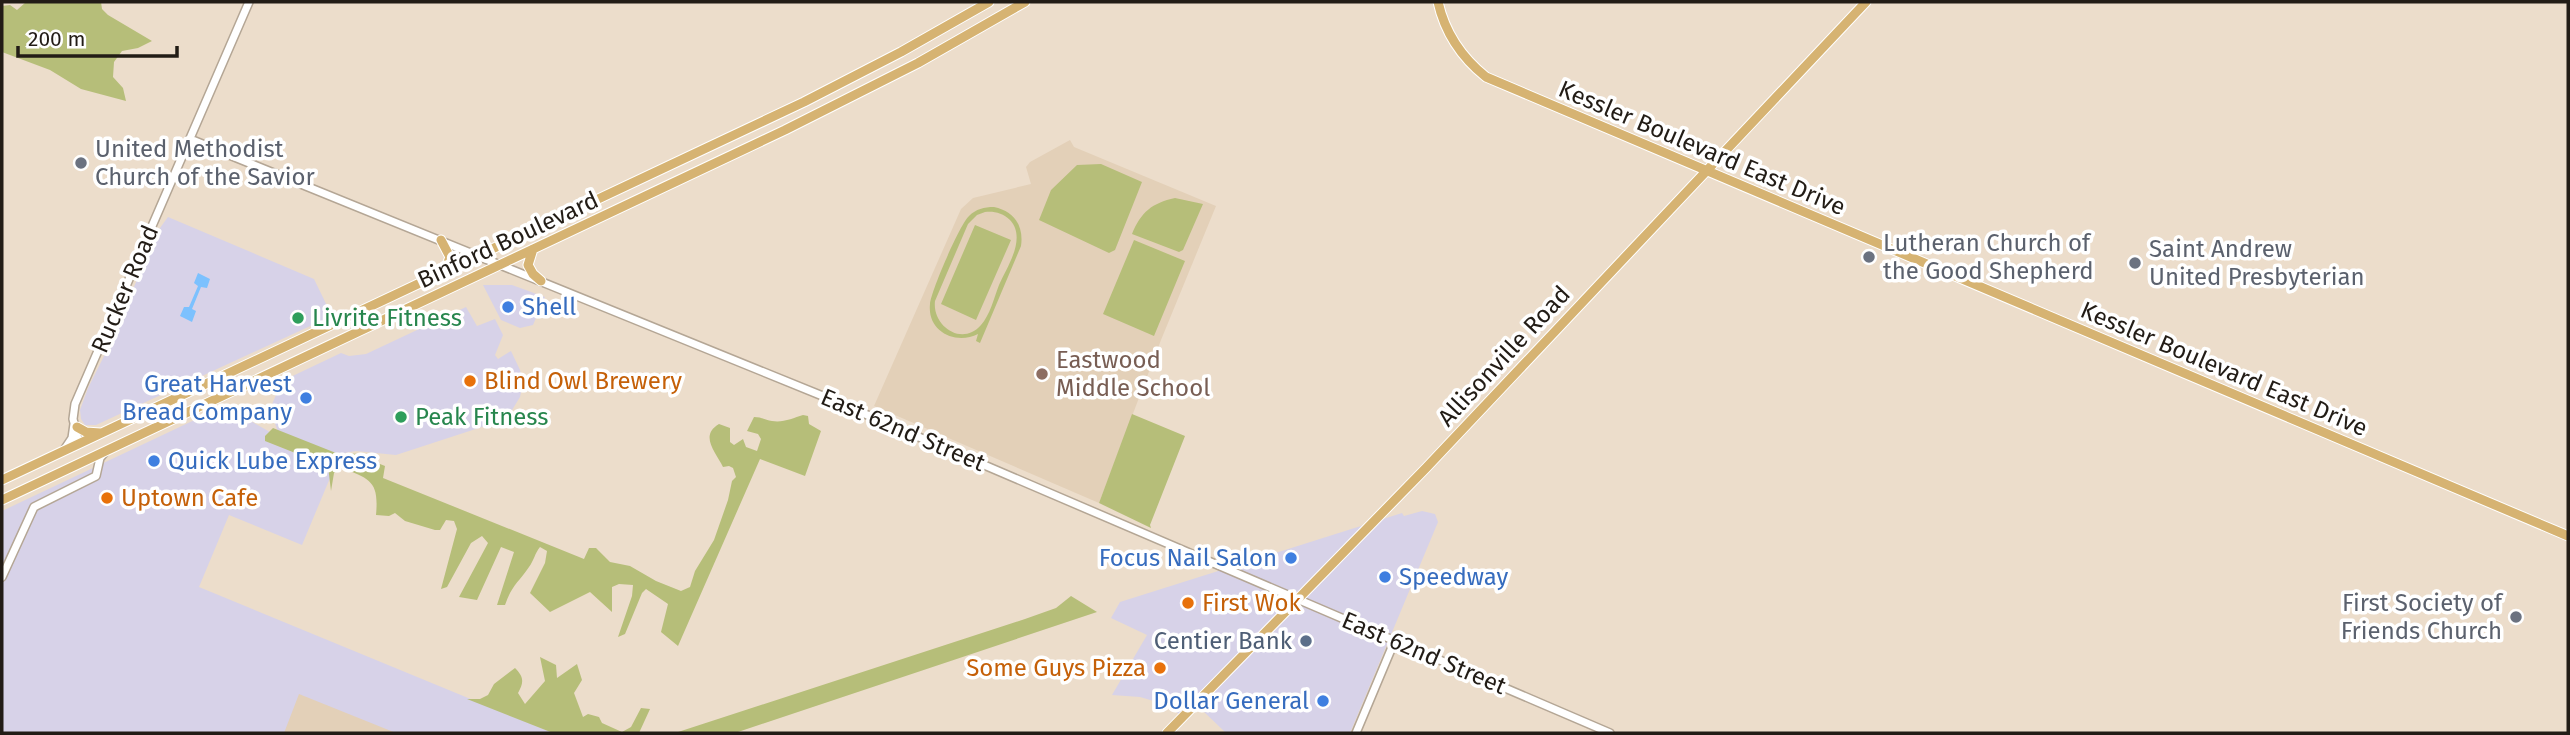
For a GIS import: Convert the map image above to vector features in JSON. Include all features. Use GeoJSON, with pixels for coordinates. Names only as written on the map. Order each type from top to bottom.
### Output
{"type":"FeatureCollection","features":[{"type":"Feature","properties":{"kind":"main road","name":"Binford Boulevard"},"geometry":{"type":"LineString","coordinates":[[2,480],[810,98],[901,52],[989,2]]}},
{"type":"Feature","properties":{"kind":"main road","name":"Binford Boulevard"},"geometry":{"type":"LineString","coordinates":[[2,500],[849,99],[1025,2]]}},
{"type":"Feature","properties":{"kind":"main road","name":"Kessler Boulevard East Drive"},"geometry":{"type":"LineString","coordinates":[[1438,2],[1444,23],[1456,47],[1486,77],[2568,536]]}},
{"type":"Feature","properties":{"kind":"main road","name":"Allisonville Road"},"geometry":{"type":"LineString","coordinates":[[1167,733],[1299,600],[1866,2]]}},
{"type":"Feature","properties":{"kind":"main road"},"geometry":{"type":"LineString","coordinates":[[435,276],[445,267],[450,257],[440,240]]}},
{"type":"Feature","properties":{"kind":"main road"},"geometry":{"type":"LineString","coordinates":[[533,249],[528,265],[541,281]]}},
{"type":"Feature","properties":{"kind":"main road"},"geometry":{"type":"LineString","coordinates":[[75,425],[86,432],[102,433]]}},
{"type":"Feature","properties":{"kind":"main road"},"geometry":{"type":"LineString","coordinates":[[85,461],[89,444],[102,433]]}},
{"type":"Feature","properties":{"kind":"main road"},"geometry":{"type":"LineString","coordinates":[[64,470],[75,460],[79,443]]}},
{"type":"Feature","properties":{"kind":"street","name":"Rucker Road"},"geometry":{"type":"LineString","coordinates":[[79,443],[74,412],[80,393],[249,2]]}},
{"type":"Feature","properties":{"kind":"street","name":"East 62nd Street"},"geometry":{"type":"LineString","coordinates":[[190,139],[830,399],[1610,733]]}},
{"type":"Feature","properties":{"kind":"street","name":"Rucker Road"},"geometry":{"type":"LineString","coordinates":[[64,450],[72,438],[75,425]]}},
{"type":"Feature","properties":{"kind":"street"},"geometry":{"type":"LineString","coordinates":[[2,577],[34,507],[94,477],[100,458],[107,450]]}},
{"type":"Feature","properties":{"kind":"street"},"geometry":{"type":"LineString","coordinates":[[85,461],[94,477]]}},
{"type":"Feature","properties":{"kind":"street"},"geometry":{"type":"LineString","coordinates":[[1356,733],[1395,639]]}},
{"type":"Feature","properties":{"kind":"shaded area"},"geometry":{"type":"Polygon","coordinates":[[[1070,140],[1074,147],[1216,206],[1099,503],[874,406],[961,209],[973,198],[1031,184],[1026,167],[1030,162],[1070,140]]]}},
{"type":"Feature","properties":{"kind":"shaded area"},"geometry":{"type":"Polygon","coordinates":[[[168,217],[314,279],[332,316],[96,425],[85,425],[80,410],[88,388],[110,344],[157,232],[168,217]]]}},
{"type":"Feature","properties":{"kind":"shaded area"},"geometry":{"type":"Polygon","coordinates":[[[483,285],[512,285],[545,297],[533,325],[520,328],[501,320],[483,285]]]}},
{"type":"Feature","properties":{"kind":"shaded area"},"geometry":{"type":"Polygon","coordinates":[[[466,307],[477,326],[495,319],[503,335],[495,355],[498,359],[511,351],[520,370],[523,383],[520,397],[509,415],[491,424],[396,455],[356,451],[333,455],[278,432],[270,409],[282,381],[341,353],[349,356],[366,354],[466,307]]]}},
{"type":"Feature","properties":{"kind":"shaded area"},"geometry":{"type":"Polygon","coordinates":[[[224,406],[270,432],[265,436],[266,441],[328,466],[330,478],[302,545],[229,515],[199,587],[553,733],[2,733],[2,511],[224,406]]]}},
{"type":"Feature","properties":{"kind":"shaded area"},"geometry":{"type":"Polygon","coordinates":[[[1422,511],[1435,514],[1438,522],[1350,733],[1226,733],[1202,710],[1179,714],[1164,704],[1140,697],[1112,695],[1147,635],[1111,618],[1120,602],[1402,513],[1404,516],[1422,511]]]}},
{"type":"Feature","properties":{"kind":"shaded area"},"geometry":{"type":"Polygon","coordinates":[[[299,694],[396,733],[284,733],[299,694]]]}},
{"type":"Feature","properties":{"kind":"green space"},"geometry":{"type":"Polygon","coordinates":[[[26,2],[101,2],[102,9],[108,15],[152,41],[138,48],[122,51],[114,62],[113,77],[123,88],[126,101],[81,89],[50,70],[2,52],[2,6],[10,5],[17,10],[26,2]]]}},
{"type":"Feature","properties":{"kind":"green space"},"geometry":{"type":"Polygon","coordinates":[[[1101,164],[1142,182],[1115,250],[1109,253],[1039,220],[1051,190],[1077,165],[1101,164]]]}},
{"type":"Feature","properties":{"kind":"green space"},"geometry":{"type":"Polygon","coordinates":[[[1175,198],[1203,204],[1183,250],[1179,252],[1132,234],[1148,210],[1175,198]]]}},
{"type":"Feature","properties":{"kind":"green space"},"geometry":{"type":"Polygon","coordinates":[[[994,207],[1007,212],[1016,220],[1022,239],[980,343],[976,341],[978,334],[952,337],[938,329],[930,314],[930,304],[940,273],[965,222],[974,212],[994,207]],[[985,212],[977,215],[968,224],[935,301],[938,318],[950,331],[957,334],[973,331],[984,321],[1016,244],[1015,227],[1010,220],[998,213],[985,212]]]}},
{"type":"Feature","properties":{"kind":"green space"},"geometry":{"type":"Polygon","coordinates":[[[975,225],[1011,240],[976,320],[941,304],[975,225]]]}},
{"type":"Feature","properties":{"kind":"green space"},"geometry":{"type":"Polygon","coordinates":[[[1134,240],[1185,261],[1154,336],[1103,314],[1134,240]]]}},
{"type":"Feature","properties":{"kind":"green space"},"geometry":{"type":"Polygon","coordinates":[[[1132,414],[1185,436],[1151,528],[1099,503],[1132,414]]]}},
{"type":"Feature","properties":{"kind":"green space"},"geometry":{"type":"Polygon","coordinates":[[[808,416],[809,424],[821,431],[805,476],[760,459],[678,646],[661,632],[668,604],[646,589],[625,634],[618,637],[633,585],[619,584],[612,587],[612,612],[590,592],[550,612],[530,593],[545,563],[547,551],[540,547],[505,605],[497,605],[514,552],[501,547],[477,600],[459,597],[488,543],[482,536],[471,543],[447,587],[441,589],[457,529],[454,521],[446,520],[440,530],[435,530],[405,521],[395,513],[389,516],[376,515],[374,489],[371,483],[360,475],[342,468],[334,473],[331,491],[328,466],[265,441],[265,436],[273,428],[336,453],[361,454],[374,468],[380,464],[385,466],[383,478],[584,559],[589,548],[596,548],[610,562],[630,566],[681,591],[690,587],[695,571],[714,540],[732,481],[736,477],[733,468],[723,467],[713,450],[710,434],[713,429],[719,424],[730,428],[730,442],[734,445],[743,439],[746,447],[757,451],[761,439],[758,434],[747,431],[754,417],[780,421],[808,416]]]}},
{"type":"Feature","properties":{"kind":"green space"},"geometry":{"type":"Polygon","coordinates":[[[1071,596],[1097,612],[735,733],[675,733],[1025,619],[1056,608],[1071,596]]]}},
{"type":"Feature","properties":{"kind":"green space"},"geometry":{"type":"Polygon","coordinates":[[[540,657],[556,665],[557,678],[577,664],[582,680],[574,693],[583,717],[588,714],[599,717],[602,723],[622,732],[631,727],[641,708],[650,709],[639,733],[553,733],[467,699],[480,699],[488,695],[494,684],[515,668],[522,683],[518,693],[525,704],[545,681],[540,657]]]}},
{"type":"Feature","properties":{"kind":"water"},"geometry":{"type":"Polygon","coordinates":[[[198,273],[210,279],[207,288],[201,287],[192,309],[196,311],[192,322],[180,316],[184,307],[189,307],[198,286],[194,283],[198,273]]]}},
{"type":"Feature","properties":{"kind":"place","name":"United Methodist Church of the Savior"},"geometry":{"type":"Point","coordinates":[81,163]}},
{"type":"Feature","properties":{"kind":"place","name":"Lutheran Church of the Good Shepherd"},"geometry":{"type":"Point","coordinates":[1869,257]}},
{"type":"Feature","properties":{"kind":"place","name":"Saint Andrew United Presbyterian"},"geometry":{"type":"Point","coordinates":[2135,263]}},
{"type":"Feature","properties":{"kind":"place","name":"Shell"},"geometry":{"type":"Point","coordinates":[508,307]}},
{"type":"Feature","properties":{"kind":"place","name":"Livrite Fitness"},"geometry":{"type":"Point","coordinates":[298,318]}},
{"type":"Feature","properties":{"kind":"place","name":"Eastwood Middle School"},"geometry":{"type":"Point","coordinates":[1042,374]}},
{"type":"Feature","properties":{"kind":"place","name":"Blind Owl Brewery"},"geometry":{"type":"Point","coordinates":[470,381]}},
{"type":"Feature","properties":{"kind":"place","name":"Great Harvest Bread Company"},"geometry":{"type":"Point","coordinates":[306,398]}},
{"type":"Feature","properties":{"kind":"place","name":"Peak Fitness"},"geometry":{"type":"Point","coordinates":[401,417]}},
{"type":"Feature","properties":{"kind":"place","name":"Quick Lube Express"},"geometry":{"type":"Point","coordinates":[154,461]}},
{"type":"Feature","properties":{"kind":"place","name":"Uptown Cafe"},"geometry":{"type":"Point","coordinates":[107,498]}},
{"type":"Feature","properties":{"kind":"place","name":"Focus Nail Salon"},"geometry":{"type":"Point","coordinates":[1291,558]}},
{"type":"Feature","properties":{"kind":"place","name":"Speedway"},"geometry":{"type":"Point","coordinates":[1385,577]}},
{"type":"Feature","properties":{"kind":"place","name":"First Wok"},"geometry":{"type":"Point","coordinates":[1188,603]}},
{"type":"Feature","properties":{"kind":"place","name":"First Society of Friends Church"},"geometry":{"type":"Point","coordinates":[2516,617]}},
{"type":"Feature","properties":{"kind":"place","name":"Centier Bank"},"geometry":{"type":"Point","coordinates":[1306,641]}},
{"type":"Feature","properties":{"kind":"place","name":"Some Guys Pizza"},"geometry":{"type":"Point","coordinates":[1160,668]}},
{"type":"Feature","properties":{"kind":"place","name":"Dollar General"},"geometry":{"type":"Point","coordinates":[1323,701]}}]}
